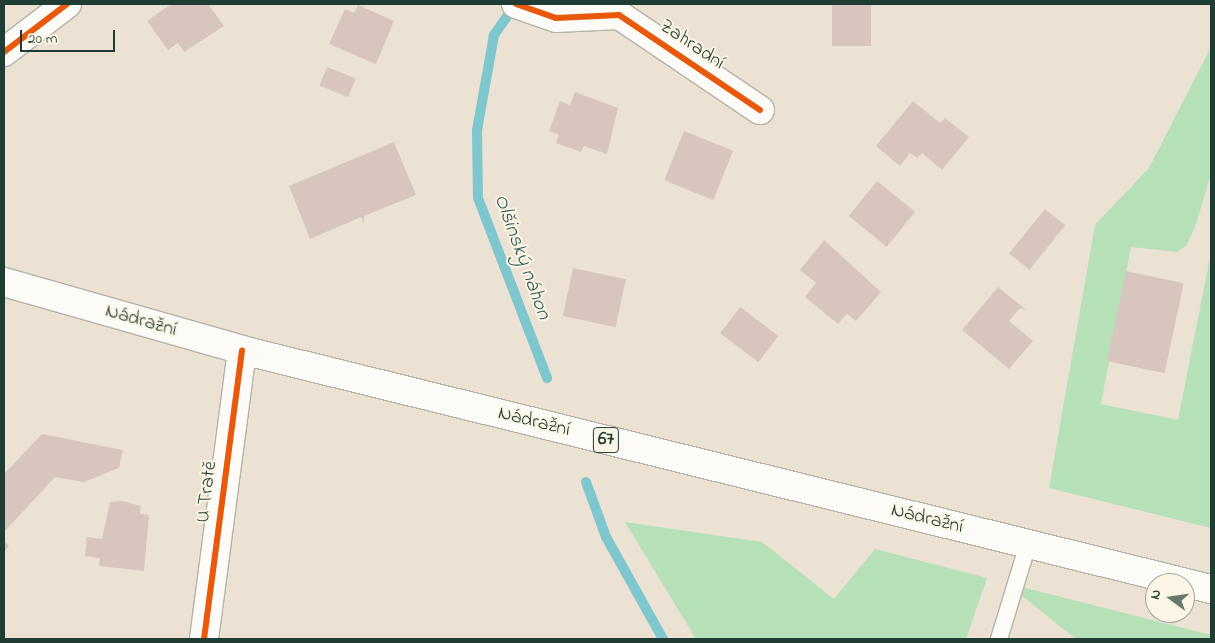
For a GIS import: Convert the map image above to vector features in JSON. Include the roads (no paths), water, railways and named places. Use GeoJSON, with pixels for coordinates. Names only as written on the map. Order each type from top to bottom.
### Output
{"type":"FeatureCollection","features":[{"type":"Feature","properties":{"kind":"main road","name":"Zahradní"},"geometry":{"type":"LineString","coordinates":[[522,6],[619,15],[760,110]]}},
{"type":"Feature","properties":{"kind":"main road"},"geometry":{"type":"LineString","coordinates":[[4,52],[49,9]]}},
{"type":"Feature","properties":{"kind":"main road","name":"Nádražní"},"geometry":{"type":"LineString","coordinates":[[4,282],[242,350],[1211,589]]}},
{"type":"Feature","properties":{"kind":"main road","name":"U Tratě"},"geometry":{"type":"LineString","coordinates":[[204,639],[242,350]]}},
{"type":"Feature","properties":{"kind":"lane"},"geometry":{"type":"LineString","coordinates":[[999,639],[1028,544]]}},
{"type":"Feature","properties":{"kind":"waterway","name":"Olšinský náhon"},"geometry":{"type":"LineString","coordinates":[[515,5],[494,35],[477,130],[478,198],[547,378]]}},
{"type":"Feature","properties":{"kind":"waterway","name":"Olšinský náhon"},"geometry":{"type":"LineString","coordinates":[[586,482],[606,537],[663,639]]}}]}
